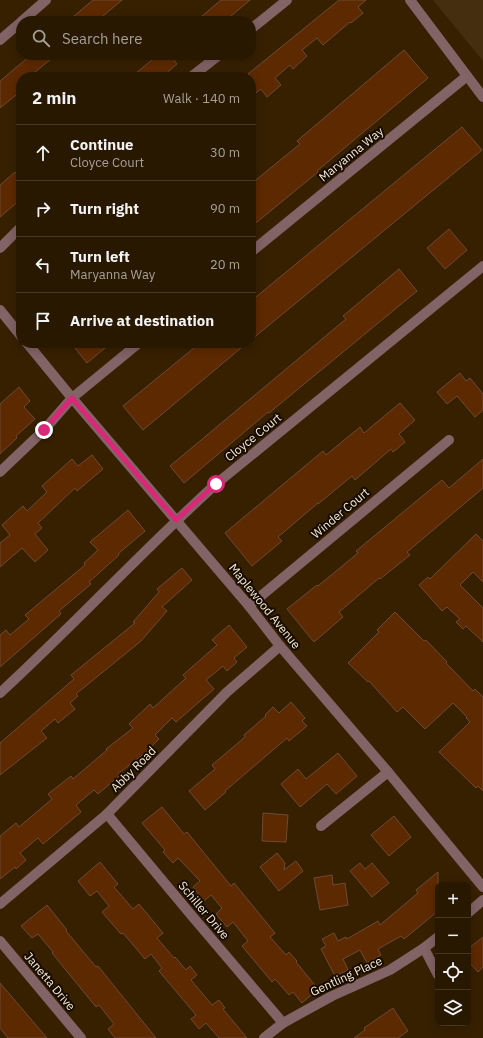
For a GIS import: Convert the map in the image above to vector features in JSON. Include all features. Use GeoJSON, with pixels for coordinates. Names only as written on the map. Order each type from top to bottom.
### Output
{"type":"FeatureCollection","features":[{"type":"Feature","properties":{"kind":"street"},"geometry":{"type":"LineString","coordinates":[[27,16],[46,0]]}},
{"type":"Feature","properties":{"kind":"street"},"geometry":{"type":"LineString","coordinates":[[256,25],[287,0]]}},
{"type":"Feature","properties":{"kind":"street"},"geometry":{"type":"LineString","coordinates":[[410,0],[483,97]]}},
{"type":"Feature","properties":{"kind":"street"},"geometry":{"type":"LineString","coordinates":[[0,40],[16,26]]}},
{"type":"Feature","properties":{"kind":"street"},"geometry":{"type":"LineString","coordinates":[[197,72],[213,60]]}},
{"type":"Feature","properties":{"kind":"street","name":"Maryanna Way"},"geometry":{"type":"LineString","coordinates":[[256,248],[467,76]]}},
{"type":"Feature","properties":{"kind":"street"},"geometry":{"type":"LineString","coordinates":[[0,248],[16,231]]}},
{"type":"Feature","properties":{"kind":"street","name":"Cloyce Court"},"geometry":{"type":"LineString","coordinates":[[0,693],[176,520],[216,484],[483,266]]}},
{"type":"Feature","properties":{"kind":"street"},"geometry":{"type":"LineString","coordinates":[[0,310],[16,330]]}},
{"type":"Feature","properties":{"kind":"street","name":"Maplewood Avenue"},"geometry":{"type":"LineString","coordinates":[[31,348],[249,606],[280,646],[388,772],[483,887]]}},
{"type":"Feature","properties":{"kind":"street"},"geometry":{"type":"LineString","coordinates":[[0,472],[44,430],[72,398],[133,348]]}},
{"type":"Feature","properties":{"kind":"street","name":"Winder Court"},"geometry":{"type":"LineString","coordinates":[[249,606],[448,440]]}},
{"type":"Feature","properties":{"kind":"street","name":"Abby Road"},"geometry":{"type":"LineString","coordinates":[[0,904],[107,814],[227,692],[280,646]]}},
{"type":"Feature","properties":{"kind":"street"},"geometry":{"type":"LineString","coordinates":[[321,826],[388,772]]}},
{"type":"Feature","properties":{"kind":"street","name":"Schiller Drive"},"geometry":{"type":"LineString","coordinates":[[107,814],[283,1023]]}},
{"type":"Feature","properties":{"kind":"street"},"geometry":{"type":"LineString","coordinates":[[471,910],[483,900]]}},
{"type":"Feature","properties":{"kind":"street","name":"Gentling Place"},"geometry":{"type":"LineString","coordinates":[[264,1038],[283,1023],[332,996],[390,970],[435,939]]}},
{"type":"Feature","properties":{"kind":"street","name":"Janetta Drive"},"geometry":{"type":"LineString","coordinates":[[0,940],[81,1038]]}},
{"type":"Feature","properties":{"kind":"street"},"geometry":{"type":"LineString","coordinates":[[424,948],[435,969]]}},
{"type":"Feature","properties":{"kind":"shaded area"},"geometry":{"type":"Polygon","coordinates":[[[433,0],[483,0],[483,61],[433,0]]]}},
{"type":"Feature","properties":{"kind":"building"},"geometry":{"type":"Polygon","coordinates":[[[93,0],[122,0],[103,16],[74,16],[93,0]]]}},
{"type":"Feature","properties":{"kind":"building"},"geometry":{"type":"Polygon","coordinates":[[[221,0],[250,0],[231,16],[202,16],[221,0]]]}},
{"type":"Feature","properties":{"kind":"building"},"geometry":{"type":"Polygon","coordinates":[[[339,0],[366,0],[358,7],[363,13],[323,45],[317,38],[302,50],[307,56],[293,69],[290,65],[275,78],[281,85],[267,97],[261,89],[256,93],[256,72],[250,72],[339,0]]]}},
{"type":"Feature","properties":{"kind":"building"},"geometry":{"type":"Polygon","coordinates":[[[404,50],[428,78],[256,223],[256,180],[300,144],[297,141],[404,50]]]}},
{"type":"Feature","properties":{"kind":"building"},"geometry":{"type":"Polygon","coordinates":[[[25,60],[50,60],[35,72],[16,72],[16,95],[0,108],[0,81],[25,60]]]}},
{"type":"Feature","properties":{"kind":"building"},"geometry":{"type":"Polygon","coordinates":[[[152,60],[174,60],[177,64],[168,72],[137,72],[152,60]]]}},
{"type":"Feature","properties":{"kind":"building"},"geometry":{"type":"Polygon","coordinates":[[[462,127],[482,150],[256,336],[256,297],[462,127]]]}},
{"type":"Feature","properties":{"kind":"building"},"geometry":{"type":"Polygon","coordinates":[[[15,172],[16,203],[0,217],[0,185],[15,172]]]}},
{"type":"Feature","properties":{"kind":"building"},"geometry":{"type":"Polygon","coordinates":[[[449,229],[467,250],[445,269],[427,248],[449,229]]]}},
{"type":"Feature","properties":{"kind":"building"},"geometry":{"type":"Polygon","coordinates":[[[399,269],[417,291],[269,413],[268,412],[184,483],[170,466],[346,319],[343,316],[399,269]]]}},
{"type":"Feature","properties":{"kind":"building"},"geometry":{"type":"Polygon","coordinates":[[[75,348],[105,348],[87,363],[75,348]]]}},
{"type":"Feature","properties":{"kind":"building"},"geometry":{"type":"Polygon","coordinates":[[[194,348],[241,348],[143,430],[123,406],[194,348]]]}},
{"type":"Feature","properties":{"kind":"building"},"geometry":{"type":"Polygon","coordinates":[[[460,373],[466,381],[470,378],[483,394],[483,410],[475,417],[457,396],[447,404],[437,392],[460,373]]]}},
{"type":"Feature","properties":{"kind":"building"},"geometry":{"type":"Polygon","coordinates":[[[19,387],[30,401],[24,407],[35,419],[16,436],[17,438],[0,454],[0,404],[19,387]]]}},
{"type":"Feature","properties":{"kind":"building"},"geometry":{"type":"Polygon","coordinates":[[[400,403],[415,420],[399,434],[405,442],[393,452],[391,449],[355,480],[352,476],[318,503],[278,537],[282,541],[252,566],[225,533],[323,451],[326,455],[360,427],[364,433],[400,403]]]}},
{"type":"Feature","properties":{"kind":"building"},"geometry":{"type":"Polygon","coordinates":[[[92,455],[103,469],[77,491],[75,488],[38,523],[42,528],[35,534],[48,550],[35,562],[22,548],[0,567],[0,543],[10,535],[2,525],[23,506],[27,511],[47,492],[42,486],[72,459],[78,466],[92,455]]]}},
{"type":"Feature","properties":{"kind":"building"},"geometry":{"type":"Polygon","coordinates":[[[483,459],[483,488],[407,552],[410,555],[380,579],[379,578],[339,612],[343,617],[314,642],[287,609],[358,553],[356,551],[442,480],[449,488],[483,459]]]}},
{"type":"Feature","properties":{"kind":"building"},"geometry":{"type":"Polygon","coordinates":[[[128,510],[145,531],[89,582],[91,584],[59,611],[61,614],[0,667],[0,635],[6,630],[10,635],[29,619],[25,615],[85,565],[84,563],[98,550],[90,542],[128,510]]]}},
{"type":"Feature","properties":{"kind":"building"},"geometry":{"type":"Polygon","coordinates":[[[476,534],[483,541],[483,582],[473,572],[460,585],[483,608],[483,642],[466,626],[463,629],[456,622],[460,619],[447,607],[442,611],[419,585],[428,577],[430,579],[476,534]]]}},
{"type":"Feature","properties":{"kind":"building"},"geometry":{"type":"Polygon","coordinates":[[[182,568],[192,580],[162,607],[167,611],[141,641],[76,694],[78,696],[70,703],[75,709],[58,723],[55,719],[41,731],[47,738],[0,775],[0,743],[74,679],[71,675],[135,623],[133,622],[159,592],[157,589],[182,568]]]}},
{"type":"Feature","properties":{"kind":"building"},"geometry":{"type":"Polygon","coordinates":[[[395,612],[424,641],[426,640],[473,691],[475,689],[483,697],[483,791],[478,786],[476,788],[439,752],[470,722],[453,703],[425,729],[403,707],[397,712],[369,681],[368,682],[348,663],[379,632],[377,630],[395,612]]]}},
{"type":"Feature","properties":{"kind":"building"},"geometry":{"type":"Polygon","coordinates":[[[229,625],[247,647],[234,658],[237,662],[227,671],[223,666],[206,680],[214,689],[176,722],[172,718],[155,735],[159,739],[146,752],[118,774],[119,776],[98,794],[94,790],[76,805],[81,812],[43,844],[38,838],[20,853],[26,860],[16,869],[15,867],[0,879],[0,836],[16,823],[19,827],[52,799],[48,794],[71,776],[73,779],[107,750],[106,749],[133,728],[129,724],[150,704],[153,708],[186,678],[183,675],[217,645],[212,640],[229,625]]]}},
{"type":"Feature","properties":{"kind":"building"},"geometry":{"type":"Polygon","coordinates":[[[291,702],[305,718],[302,721],[307,726],[289,741],[287,738],[205,810],[189,791],[215,769],[212,765],[245,737],[244,735],[266,716],[265,715],[273,707],[279,713],[291,702]]]}},
{"type":"Feature","properties":{"kind":"building"},"geometry":{"type":"Polygon","coordinates":[[[338,753],[357,776],[336,794],[327,784],[300,807],[281,784],[298,769],[306,779],[338,753]]]}},
{"type":"Feature","properties":{"kind":"building"},"geometry":{"type":"Polygon","coordinates":[[[162,807],[184,834],[187,832],[231,886],[234,883],[275,933],[270,937],[286,955],[289,952],[318,989],[302,1003],[293,992],[289,995],[275,979],[272,982],[242,946],[248,941],[233,922],[227,927],[216,914],[222,908],[211,895],[204,901],[193,887],[200,881],[178,858],[173,863],[163,852],[165,850],[142,823],[162,807]]]}},
{"type":"Feature","properties":{"kind":"building"},"geometry":{"type":"Polygon","coordinates":[[[263,813],[288,815],[286,842],[262,841],[263,813]]]}},
{"type":"Feature","properties":{"kind":"building"},"geometry":{"type":"Polygon","coordinates":[[[394,816],[411,837],[389,856],[371,835],[394,816]]]}},
{"type":"Feature","properties":{"kind":"building"},"geometry":{"type":"Polygon","coordinates":[[[277,853],[285,863],[284,870],[296,861],[303,871],[279,891],[260,867],[277,853]]]}},
{"type":"Feature","properties":{"kind":"building"},"geometry":{"type":"Polygon","coordinates":[[[100,862],[118,884],[114,887],[133,909],[139,904],[163,933],[157,938],[174,958],[175,957],[186,970],[190,966],[197,975],[191,980],[212,1005],[219,1000],[225,1008],[223,1009],[247,1038],[219,1038],[206,1023],[199,1029],[191,1019],[196,1015],[159,971],[162,968],[151,954],[145,959],[123,933],[121,934],[102,912],[109,906],[97,891],[90,896],[78,881],[100,862]]]}},
{"type":"Feature","properties":{"kind":"building"},"geometry":{"type":"Polygon","coordinates":[[[360,863],[365,869],[372,863],[389,883],[372,897],[350,871],[360,863]]]}},
{"type":"Feature","properties":{"kind":"building"},"geometry":{"type":"Polygon","coordinates":[[[438,872],[438,882],[435,882],[435,913],[404,939],[401,936],[378,949],[381,955],[367,963],[360,950],[343,959],[348,970],[335,976],[321,949],[326,946],[322,939],[334,933],[338,941],[346,937],[347,939],[378,921],[380,925],[418,893],[416,890],[438,872]]]}},
{"type":"Feature","properties":{"kind":"building"},"geometry":{"type":"Polygon","coordinates":[[[332,875],[333,885],[345,883],[348,905],[320,910],[314,878],[332,875]]]}},
{"type":"Feature","properties":{"kind":"building"},"geometry":{"type":"Polygon","coordinates":[[[47,905],[67,930],[66,931],[96,967],[98,966],[156,1038],[115,1038],[108,1029],[114,1024],[99,1005],[96,1007],[38,934],[32,938],[21,926],[47,905]]]}},
{"type":"Feature","properties":{"kind":"building"},"geometry":{"type":"Polygon","coordinates":[[[483,937],[483,967],[478,972],[471,964],[471,947],[483,937]]]}},
{"type":"Feature","properties":{"kind":"building"},"geometry":{"type":"Polygon","coordinates":[[[0,983],[47,1038],[8,1038],[0,1028],[0,983]]]}},
{"type":"Feature","properties":{"kind":"building"},"geometry":{"type":"Polygon","coordinates":[[[393,1008],[408,1031],[398,1038],[354,1038],[365,1030],[364,1028],[393,1008]]]}},
{"type":"Feature","properties":{"kind":"route"},"geometry":{"type":"LineString","coordinates":[[44,430],[72,398],[176,520],[216,484]]}}]}
